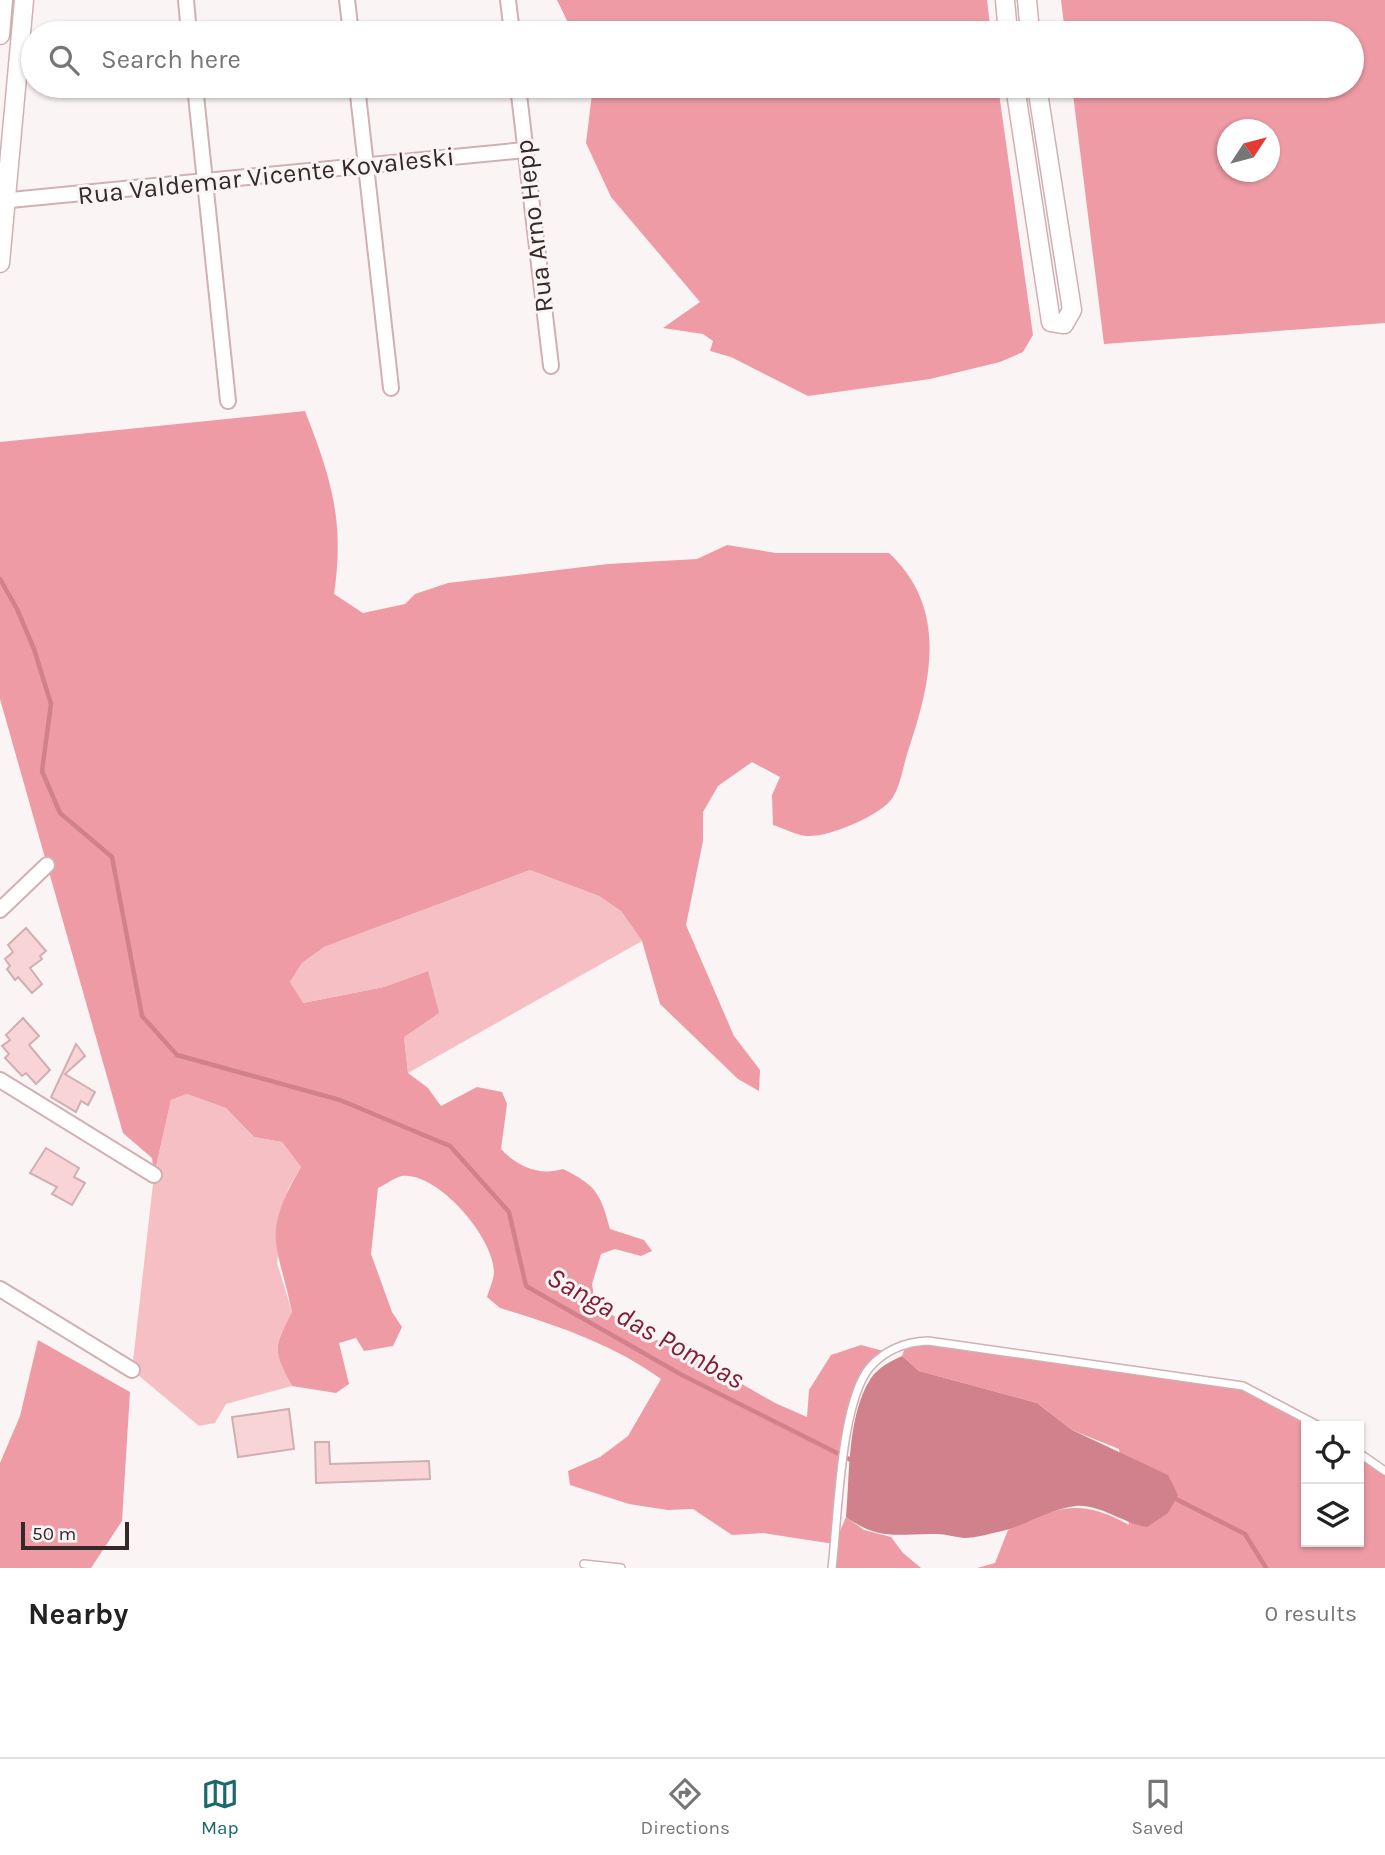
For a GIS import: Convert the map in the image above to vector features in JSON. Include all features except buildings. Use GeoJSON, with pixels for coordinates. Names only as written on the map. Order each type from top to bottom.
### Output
{"type":"FeatureCollection","features":[{"type":"Feature","properties":{"kind":"street"},"geometry":{"type":"LineString","coordinates":[[0,36],[3,0]]}},
{"type":"Feature","properties":{"kind":"street"},"geometry":{"type":"LineString","coordinates":[[22,21],[24,0]]}},
{"type":"Feature","properties":{"kind":"street"},"geometry":{"type":"LineString","coordinates":[[186,0],[188,21]]}},
{"type":"Feature","properties":{"kind":"street"},"geometry":{"type":"LineString","coordinates":[[347,0],[350,21]]}},
{"type":"Feature","properties":{"kind":"street"},"geometry":{"type":"LineString","coordinates":[[508,0],[511,21]]}},
{"type":"Feature","properties":{"kind":"street"},"geometry":{"type":"LineString","coordinates":[[1005,0],[1007,21]]}},
{"type":"Feature","properties":{"kind":"street"},"geometry":{"type":"LineString","coordinates":[[1027,0],[1029,21]]}},
{"type":"Feature","properties":{"kind":"street"},"geometry":{"type":"LineString","coordinates":[[0,263],[3,201],[21,29]]}},
{"type":"Feature","properties":{"kind":"street"},"geometry":{"type":"LineString","coordinates":[[196,98],[228,401]]}},
{"type":"Feature","properties":{"kind":"street"},"geometry":{"type":"LineString","coordinates":[[358,98],[391,388]]}},
{"type":"Feature","properties":{"kind":"street","name":"Rua Arno Hepp"},"geometry":{"type":"LineString","coordinates":[[519,98],[551,366]]}},
{"type":"Feature","properties":{"kind":"street"},"geometry":{"type":"LineString","coordinates":[[1017,98],[1051,322],[1063,324],[1072,310],[1039,98]]}},
{"type":"Feature","properties":{"kind":"street","name":"Rua Valdemar Vicente Kovaleski"},"geometry":{"type":"LineString","coordinates":[[3,201],[525,150]]}},
{"type":"Feature","properties":{"kind":"street"},"geometry":{"type":"LineString","coordinates":[[0,910],[47,865]]}},
{"type":"Feature","properties":{"kind":"street"},"geometry":{"type":"LineString","coordinates":[[0,1080],[154,1175]]}},
{"type":"Feature","properties":{"kind":"street"},"geometry":{"type":"LineString","coordinates":[[0,1289],[132,1370]]}},
{"type":"Feature","properties":{"kind":"lane"},"geometry":{"type":"LineString","coordinates":[[832,1568],[849,1411],[869,1368],[887,1352],[907,1342],[928,1341],[1243,1386],[1310,1421]]}},
{"type":"Feature","properties":{"kind":"lane"},"geometry":{"type":"LineString","coordinates":[[1364,1456],[1385,1471]]}},
{"type":"Feature","properties":{"kind":"lane"},"geometry":{"type":"LineString","coordinates":[[584,1564],[621,1568]]}},
{"type":"Feature","properties":{"kind":"shaded area"},"geometry":{"type":"Polygon","coordinates":[[[557,0],[987,0],[990,21],[567,21],[557,0]]]}},
{"type":"Feature","properties":{"kind":"shaded area"},"geometry":{"type":"Polygon","coordinates":[[[1061,0],[1385,0],[1385,323],[1104,344],[1073,98],[1364,98],[1364,21],[1064,21],[1061,0]]]}},
{"type":"Feature","properties":{"kind":"shaded area"},"geometry":{"type":"Polygon","coordinates":[[[592,98],[1000,98],[1033,335],[1023,352],[1000,362],[930,379],[808,396],[731,357],[710,351],[713,341],[703,334],[663,328],[700,302],[611,197],[586,143],[592,98]]]}},
{"type":"Feature","properties":{"kind":"shaded area"},"geometry":{"type":"Polygon","coordinates":[[[305,411],[329,479],[337,522],[334,594],[363,613],[405,604],[415,594],[448,583],[608,564],[697,559],[727,545],[776,553],[889,553],[908,575],[921,598],[930,647],[928,673],[901,778],[890,801],[874,813],[839,830],[817,835],[800,835],[773,825],[772,795],[780,777],[752,762],[718,786],[703,812],[703,841],[686,925],[734,1036],[760,1070],[759,1091],[738,1079],[660,1004],[642,941],[621,911],[599,896],[530,870],[324,947],[302,963],[290,982],[303,1003],[384,987],[428,971],[439,1013],[404,1037],[408,1073],[428,1088],[441,1106],[477,1087],[502,1092],[507,1104],[501,1149],[514,1161],[529,1168],[546,1171],[563,1169],[583,1180],[600,1199],[610,1229],[644,1240],[652,1251],[641,1256],[615,1249],[601,1254],[592,1284],[595,1304],[630,1325],[650,1343],[657,1340],[673,1344],[775,1403],[807,1417],[809,1390],[831,1355],[861,1345],[887,1352],[870,1370],[850,1415],[842,1465],[836,1540],[846,1517],[864,1530],[891,1537],[903,1553],[921,1568],[832,1568],[834,1544],[763,1533],[732,1535],[693,1509],[668,1510],[629,1504],[570,1485],[568,1471],[600,1457],[628,1436],[661,1379],[604,1346],[500,1308],[487,1297],[494,1271],[491,1257],[474,1225],[447,1195],[416,1178],[402,1176],[378,1188],[371,1254],[392,1312],[402,1327],[393,1346],[364,1351],[356,1338],[339,1343],[349,1384],[336,1393],[292,1386],[281,1364],[278,1349],[281,1334],[292,1312],[276,1239],[281,1209],[301,1167],[282,1142],[254,1137],[226,1108],[187,1094],[171,1100],[154,1175],[152,1158],[123,1133],[0,699],[0,442],[305,411]]]}},
{"type":"Feature","properties":{"kind":"shaded area"},"geometry":{"type":"Polygon","coordinates":[[[530,870],[599,896],[621,911],[642,941],[408,1073],[404,1037],[428,971],[384,987],[302,1003],[290,982],[302,963],[324,947],[530,870]]]}},
{"type":"Feature","properties":{"kind":"shaded area"},"geometry":{"type":"Polygon","coordinates":[[[187,1094],[226,1108],[254,1137],[282,1142],[301,1167],[288,1189],[277,1263],[292,1312],[281,1334],[278,1349],[281,1364],[292,1386],[226,1404],[215,1423],[199,1426],[132,1370],[154,1175],[171,1100],[187,1094]]]}},
{"type":"Feature","properties":{"kind":"shaded area"},"geometry":{"type":"Polygon","coordinates":[[[38,1340],[130,1392],[122,1521],[91,1568],[0,1568],[0,1463],[20,1416],[38,1340]]]}},
{"type":"Feature","properties":{"kind":"shaded area"},"geometry":{"type":"Polygon","coordinates":[[[928,1341],[1243,1386],[1310,1421],[1301,1421],[1301,1547],[1364,1547],[1364,1456],[1385,1471],[1385,1568],[977,1568],[995,1563],[1008,1530],[1055,1511],[1082,1508],[1111,1516],[1129,1525],[1119,1449],[1072,1430],[1037,1403],[919,1371],[902,1356],[907,1342],[928,1341]]]}},
{"type":"Feature","properties":{"kind":"shaded area"},"geometry":{"type":"Polygon","coordinates":[[[902,1356],[919,1371],[1037,1403],[1072,1430],[1168,1475],[1178,1495],[1168,1513],[1147,1527],[1085,1506],[1057,1510],[1006,1530],[969,1538],[940,1534],[880,1533],[858,1525],[846,1517],[851,1445],[858,1409],[863,1393],[874,1374],[902,1356]]]}},
{"type":"Feature","properties":{"kind":"waterway","name":"Sanga das Pombas"},"geometry":{"type":"LineString","coordinates":[[0,579],[17,609],[34,649],[51,704],[42,771],[60,813],[112,857],[142,1016],[177,1055],[340,1100],[450,1146],[509,1212],[526,1286],[682,1375],[855,1462]]}},
{"type":"Feature","properties":{"kind":"waterway","name":"Sanga das Pombas"},"geometry":{"type":"LineString","coordinates":[[1172,1497],[1245,1534],[1266,1568]]}}]}
